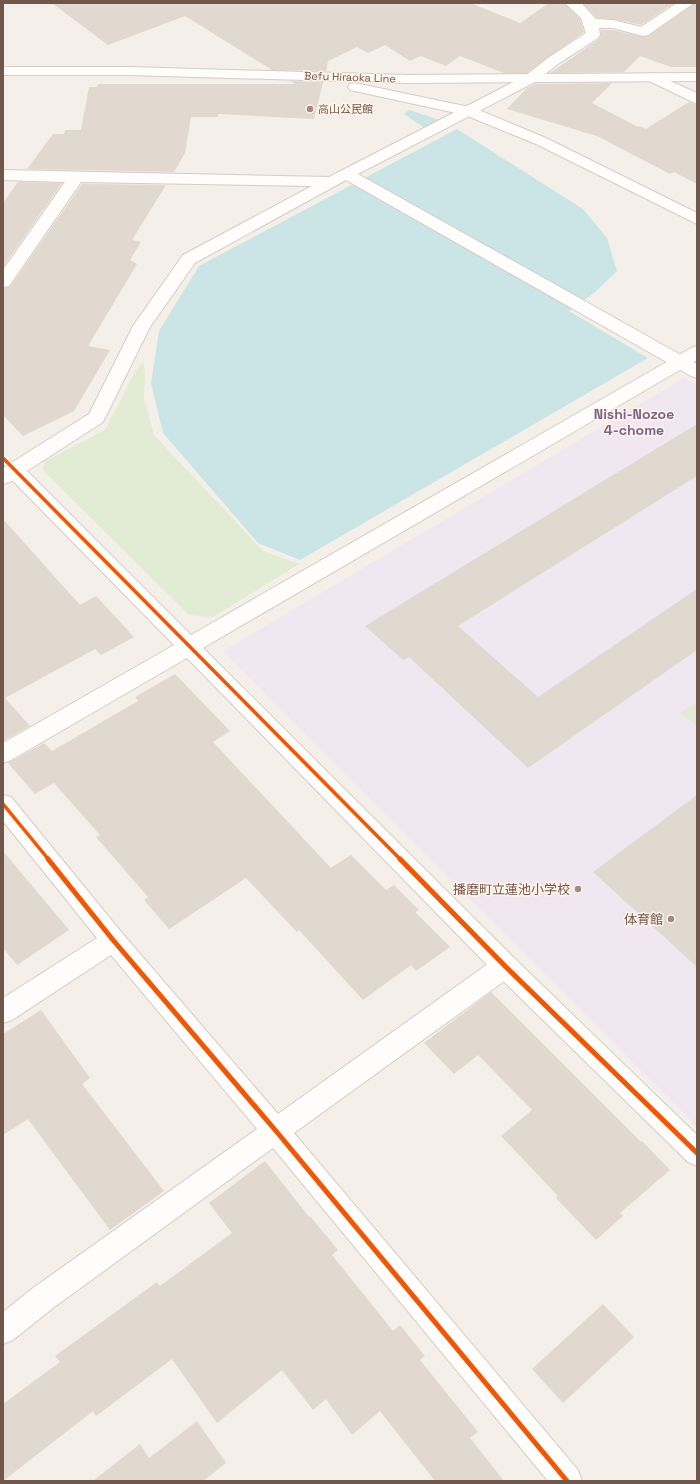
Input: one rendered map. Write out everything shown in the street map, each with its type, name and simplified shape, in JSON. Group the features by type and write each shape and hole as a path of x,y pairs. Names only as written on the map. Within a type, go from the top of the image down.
{"street":[{"path":"572,3 587,13 592,23 593,35 553,60 530,79 339,178 189,259 142,326 96,418 7,469 190,647 505,966 697,1153"},
{"path":"592,23 613,24 643,32 687,3"},
{"path":"664,18 683,25"},
{"name":"Befu Hiraoka Line","path":"3,71 129,71 407,79 697,77"},
{"path":"301,76 468,111 541,141 697,219"},
{"path":"652,77 697,100"},
{"path":"3,175 75,179 339,178 586,310 697,372"},
{"path":"3,282 75,179"},
{"path":"3,754 697,352"},
{"path":"3,804 113,940 276,1131 566,1481"},
{"path":"3,1012 113,940"},
{"path":"3,1330 43,1298 505,966"}],"shaded area":[{"name":"播磨町立蓮池小学校","path":"684,378 697,385 697,1127 223,651"}],"green space":[{"path":"143,362 145,369 144,399 154,435 263,551 299,564 213,617 189,615 43,470 45,461 105,430 136,370"},
{"path":"697,702 697,726 680,713"}],"water":[{"path":"409,110 440,120 423,127 404,114"},
{"path":"457,129 583,209 607,238 617,271 594,293 569,311 648,358 300,560 258,543 163,433 151,383 159,331 199,266"}],"building":[{"path":"52,3 470,3 520,23 549,3 564,3 580,19 584,32 527,73 504,73 460,56 446,66 421,56 410,61 385,45 368,53 357,47 328,61 326,71 272,70 185,16 108,45"},
{"path":"583,3 674,3 641,25 613,19 597,18"},
{"path":"697,3 697,67 671,67 640,56 624,72 550,73 599,39 601,30 613,30 643,37 648,36"},
{"path":"291,81 323,82 314,119 218,114 218,117 191,117 185,153 174,172 27,169 53,134 64,134 65,130 81,130 89,87 97,87 98,84 295,84"},
{"path":"612,83 592,103 638,127 640,126 646,129 689,102 697,105 697,184 674,172 670,174 597,136 507,109 526,89 535,84"},
{"path":"18,182 62,183 3,267 3,203"},
{"path":"82,184 166,185 132,240 141,242 130,260 137,264 88,346 110,350 74,411 23,436 3,415 3,288 10,287"},
{"path":"697,424 697,476 458,626 538,697 697,589 697,650 528,768 409,657 403,660 365,626"},
{"path":"3,519 80,605 96,596 134,637 101,655 95,649 5,698 30,726 3,741"},
{"path":"175,674 230,731 213,742 331,868 351,855 386,890 394,885 419,910 415,912 450,947 416,971 411,965 363,1000 299,930 297,932 246,878 169,929 144,900 148,897 96,837 100,835 54,783 35,794 8,763 44,743 52,751 138,701 135,697"},
{"name":"体育館","path":"697,795 697,967 593,872"},
{"path":"3,851 69,930 17,965 3,948"},
{"path":"491,992 670,1170 620,1213 623,1216 596,1240 556,1198 558,1196 501,1136 532,1110 478,1055 454,1074 424,1043"},
{"path":"41,1010 90,1078 82,1084 164,1191 110,1230 28,1119 3,1135 3,1034"},
{"path":"265,1161 309,1217 310,1216 338,1250 332,1255 393,1331 400,1325 425,1356 420,1360 478,1432 470,1438 504,1481 435,1481 380,1411 352,1435 326,1399 313,1410 282,1370 217,1423 172,1359 96,1416 93,1411 3,1481 3,1404 60,1362 55,1356 157,1282 160,1286 232,1233 209,1203"},
{"path":"603,1304 634,1337 563,1403 532,1369"},
{"path":"197,1421 226,1463 203,1481 93,1481 140,1444 149,1458"}],"cycle path":[{"path":"3,458 505,966 697,1153"},
{"path":"3,804 113,940 276,1131 567,1481"}],"place":[{"name":"高山公民館","path":"310,109"},
{"name":"播磨町立蓮池小学校","path":"578,889"},
{"name":"体育館","path":"671,919"}],"district":[{"name":"Nishi-Nozoe 4-chome","path":"634,422"}]}
